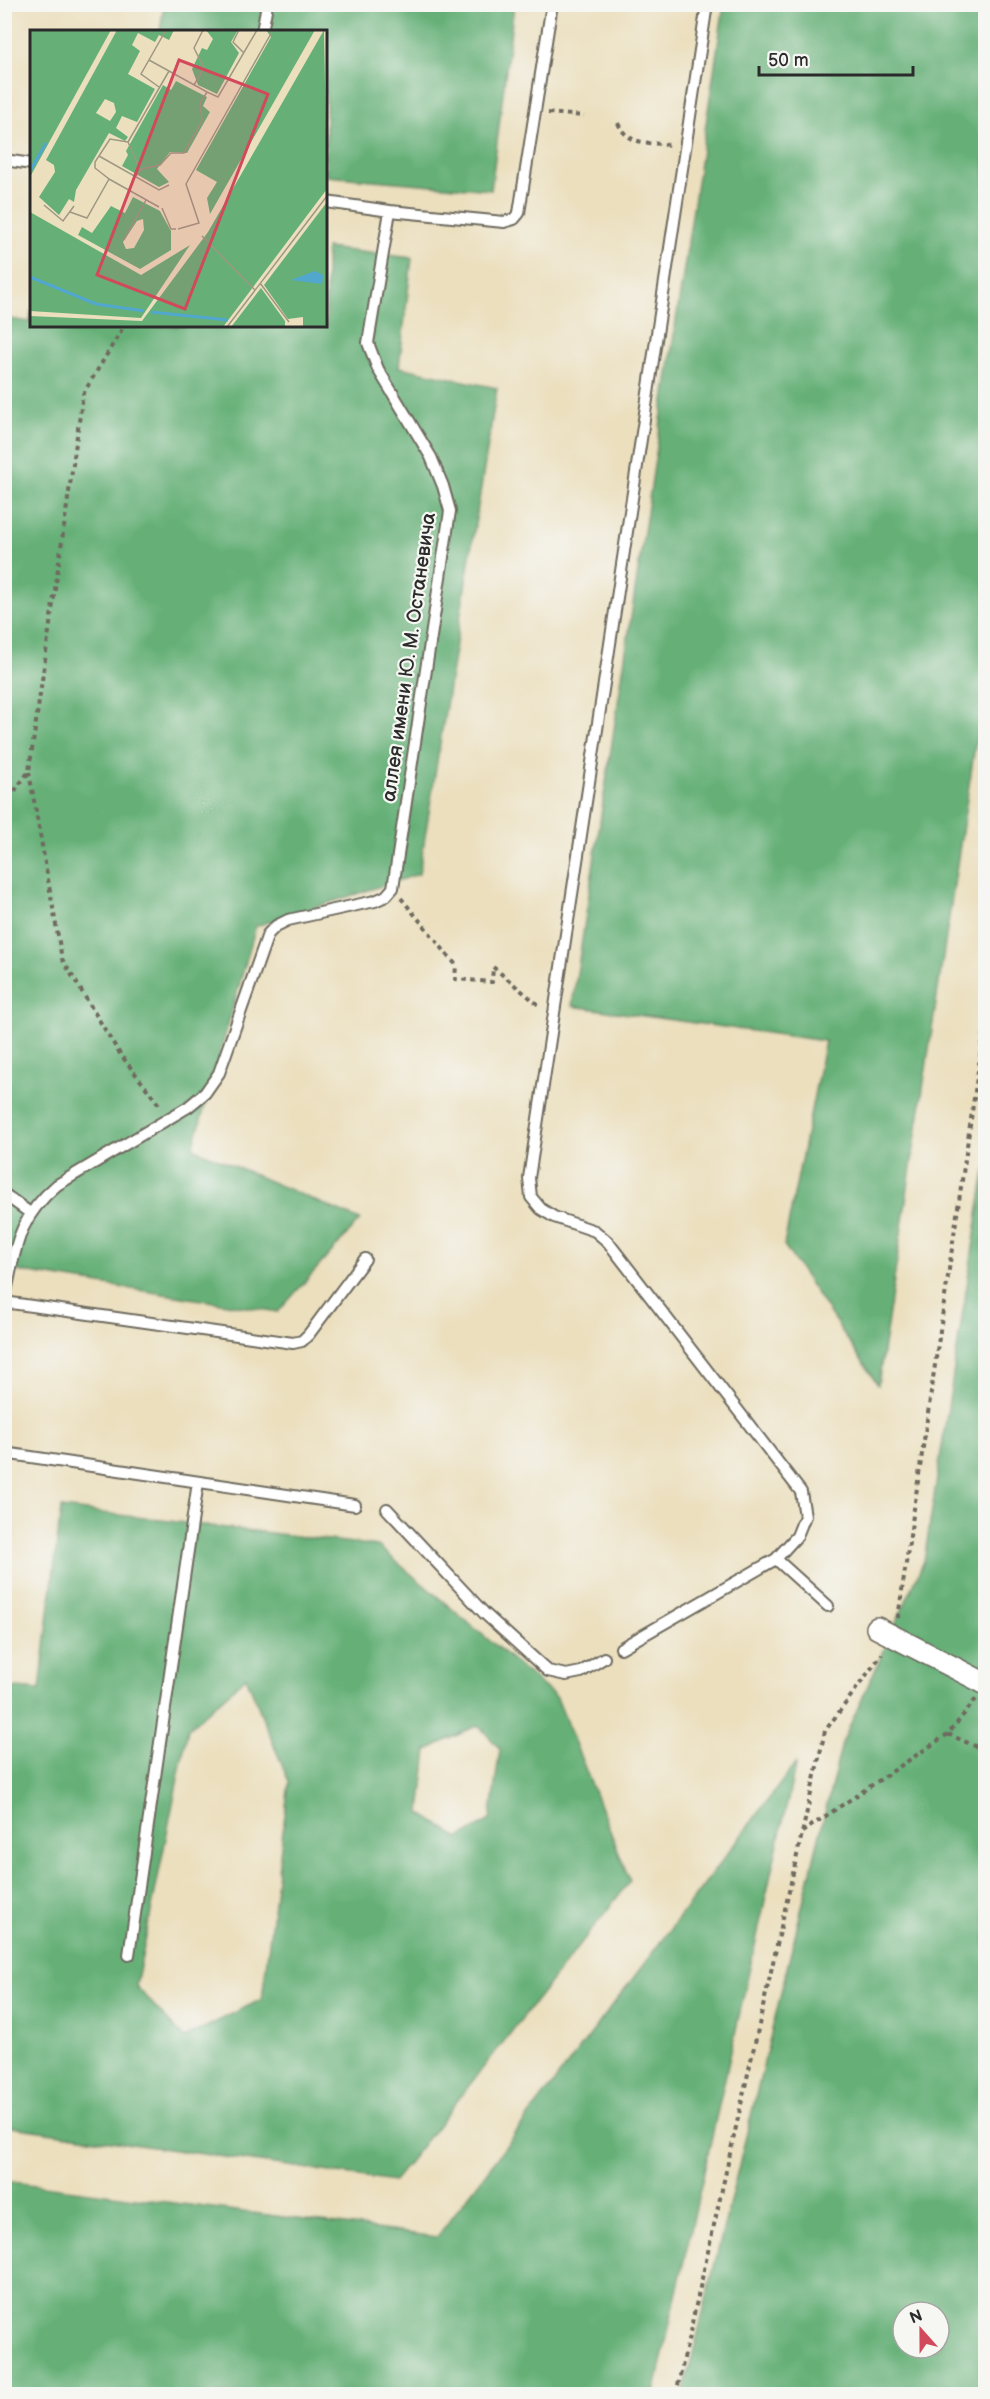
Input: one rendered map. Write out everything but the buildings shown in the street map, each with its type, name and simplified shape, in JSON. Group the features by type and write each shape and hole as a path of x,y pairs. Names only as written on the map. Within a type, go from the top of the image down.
{"street":[{"path":"886,1632 982,1689"}],"lane":[{"path":"262,30 267,4"},
{"path":"327,202 504,222 514,219 519,213 522,201 552,4"},
{"path":"621,1648 776,1558 797,1536 805,1516 801,1492 608,1242 595,1231 541,1209 531,1197 529,1178 707,4"},
{"path":"4,160 30,164"},
{"name":"аллея имени Ю. М. Останевича","path":"390,211 368,343 378,369 431,457 450,511 393,888"},
{"path":"365,1260 309,1334 302,1341 293,1343 4,1301 19,1236 30,1213 57,1185 170,1119 205,1093 219,1073 268,934 276,926 288,920 375,901 386,896 393,888"},
{"path":"4,1194 30,1213"},
{"path":"4,1453 355,1504"},
{"path":"129,1955 198,1482"},
{"path":"387,1509 484,1613 548,1671 566,1675 581,1672 604,1658"},
{"path":"776,1558 828,1606"}],"path":[{"path":"536,112 584,116"},
{"path":"618,123 623,134 635,141 687,147"},
{"path":"123,327 83,394 29,771 62,959 117,1051 170,1119"},
{"path":"4,806 29,771"},
{"path":"393,888 456,965 455,980 492,982 493,967 555,1018"},
{"path":"676,2394 825,1731 886,1632 986,1016"},
{"path":"801,1832 948,1734 982,1689"},
{"path":"948,1734 986,1751"}],"green space":[{"path":"164,5 514,5 491,190 327,176 327,30 160,30"},
{"path":"724,5 985,5 985,680 878,1385 784,1245 825,1041 572,1006"},
{"path":"327,248 412,258 399,367 497,388 419,874 256,926 193,1148 360,1220 278,1312 5,1269 4,318 30,322 30,327 327,327"},
{"path":"985,1170 985,2394 683,2394 842,1743 924,1561"},
{"path":"61,1508 378,1546 557,1698 630,1881 394,2181 5,2126 5,1687 40,1690","holes":["246,1677 289,1782 262,1999 184,2038 136,1986 188,1729","478,1725 500,1749 490,1820 459,1838 420,1813 427,1750"]},
{"path":"796,1763 654,2394 5,2394 5,2181 437,2237"}]}
